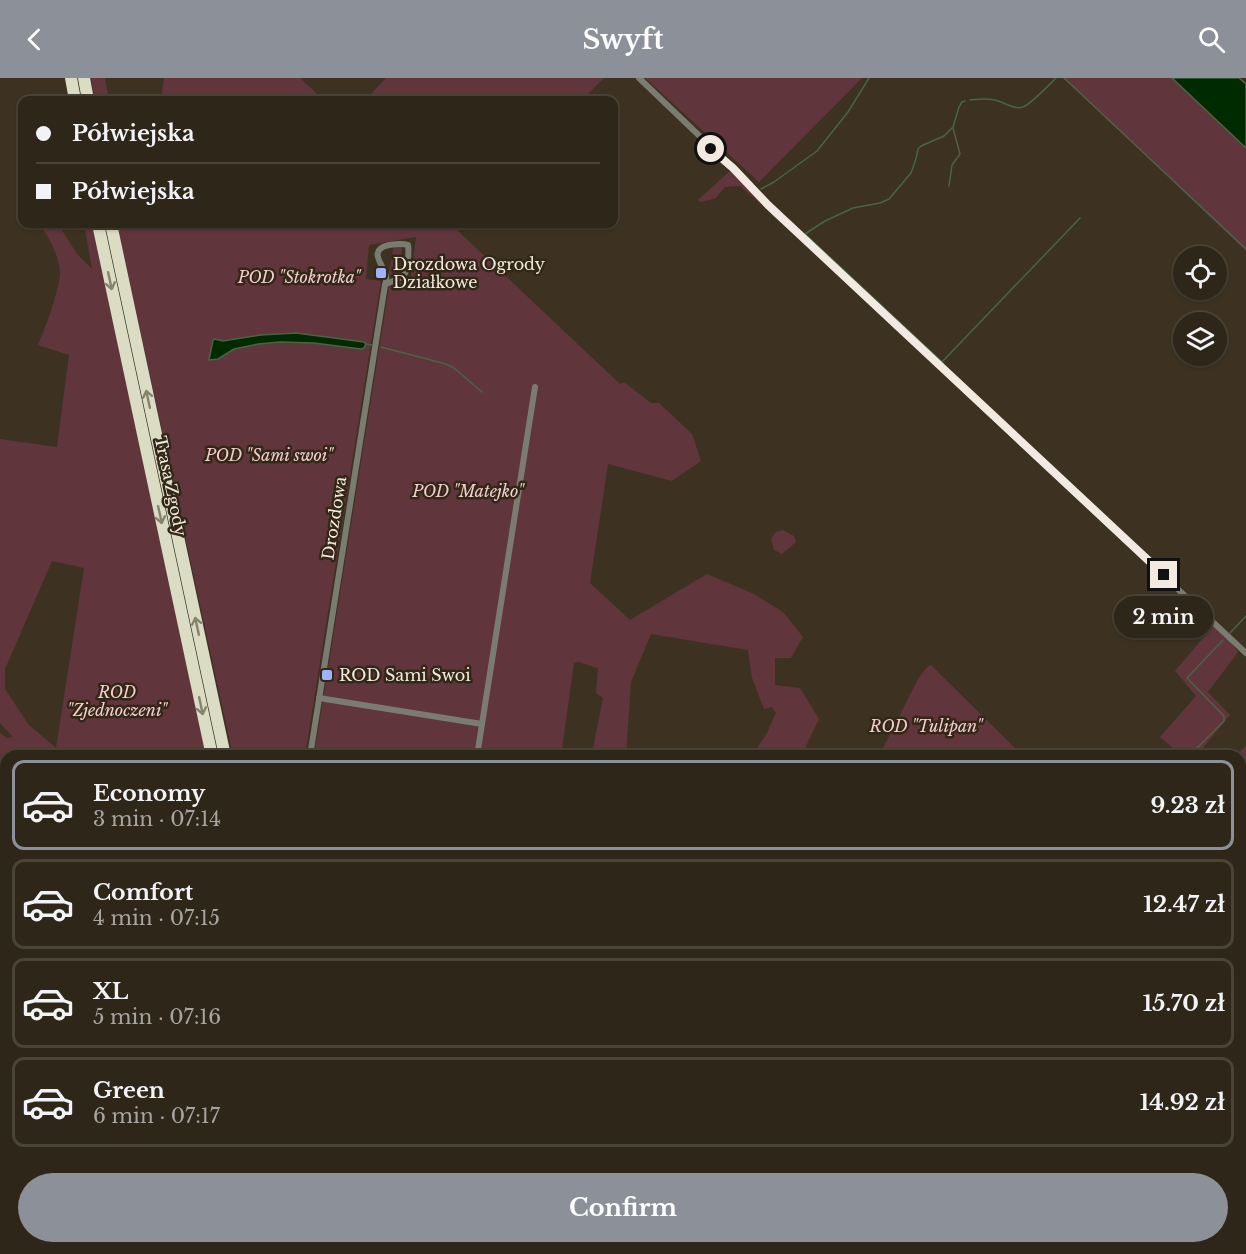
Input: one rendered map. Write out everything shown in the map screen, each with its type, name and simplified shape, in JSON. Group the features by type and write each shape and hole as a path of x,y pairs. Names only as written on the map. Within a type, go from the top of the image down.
{"highway":[{"path":"71,78 74,96"},
{"path":"84,78 87,96"},
{"name":"Trasa Zgody","path":"99,228 211,750"},
{"name":"Trasa Zgody","path":"112,228 224,750"}],"street":[{"path":"639,78 733,168 768,205 1246,653"},
{"path":"400,243 408,245 406,272 386,285 386,275 378,259 379,250 400,243"},
{"name":"Drozdowa","path":"311,750 386,285"},
{"path":"478,750 535,387"},
{"path":"319,698 482,724"}],"green space":[{"path":"91,78 105,78 108,96 94,96"},
{"path":"164,78 300,78 320,96 162,96"},
{"path":"386,78 604,78 586,96 369,96"},
{"path":"645,78 862,78 759,182"},
{"path":"1064,78 1172,78 1246,147 1246,251"},
{"path":"733,168 767,207 740,186 725,187 716,198 701,202 698,200"},
{"name":"ROD \"Zjednoczeni\"","path":"42,228 61,228 77,254 92,269 85,228 94,228 205,750 0,750 0,733 7,738 13,737 0,723 0,439 57,447 69,355 38,345 55,298 60,272 56,253","holes":["52,561 84,568 56,748 29,725 5,689 5,669"]},
{"path":"118,228 461,228 458,231 620,384 624,382 651,403 659,403 692,434 701,461 672,481 608,464 590,583 630,620 707,574 754,594 783,612 803,637 791,658 775,658 775,685 800,688 819,719 806,750 758,750 776,713 772,707 764,709 752,678 748,650 651,634 631,682 626,750 593,750 603,698 596,693 598,668 578,662 574,663 562,750 315,750 389,287 400,282 410,283 416,237 369,245 366,279 381,281 306,750 232,750"},
{"path":"394,247 402,248 399,270 403,271 396,277 389,274"},
{"path":"783,530 794,536 796,542 782,554 774,550 771,539 776,532"},
{"path":"1216,623 1238,652 1208,692 1230,715 1201,750 1175,750 1160,737 1196,696 1175,671"},
{"name":"ROD \"Tulipan\"","path":"931,665 1017,750 882,750 918,679"}],"shaded area":[{"path":"1172,78 1239,78 1246,84 1246,148"},
{"path":"296,333 366,344 361,349 314,343 258,344 234,349 218,359 209,360 215,339 223,341 261,335"}],"waterway":[{"path":"761,189 817,151 848,112 869,78"},
{"path":"970,100 992,99 1020,108 1035,98 1056,78"},
{"path":"1064,78 1246,249"},
{"path":"965,101 959,107 953,127 944,136 918,149 911,173 889,199 853,208 825,221 805,234 942,362 1080,218"},
{"path":"949,186 952,165 960,154 953,128"},
{"path":"365,344 372,345"},
{"path":"381,347 446,364 482,392"},
{"path":"1230,633 1246,616"},
{"path":"1195,750 1224,721 1224,716 1187,678 1223,640"}],"place":[{"name":"Drozdowa Ogrody Działkowe","path":"381,273"},
{"name":"ROD Sami Swoi","path":"327,675"}],"route":[{"path":"711,149 1164,575"}],"park label":[{"name":"POD \"Stokrotka\"","path":"299,277"},
{"name":"POD \"Sami swoi\"","path":"269,455"},
{"name":"POD \"Matejko\"","path":"468,491"}]}
